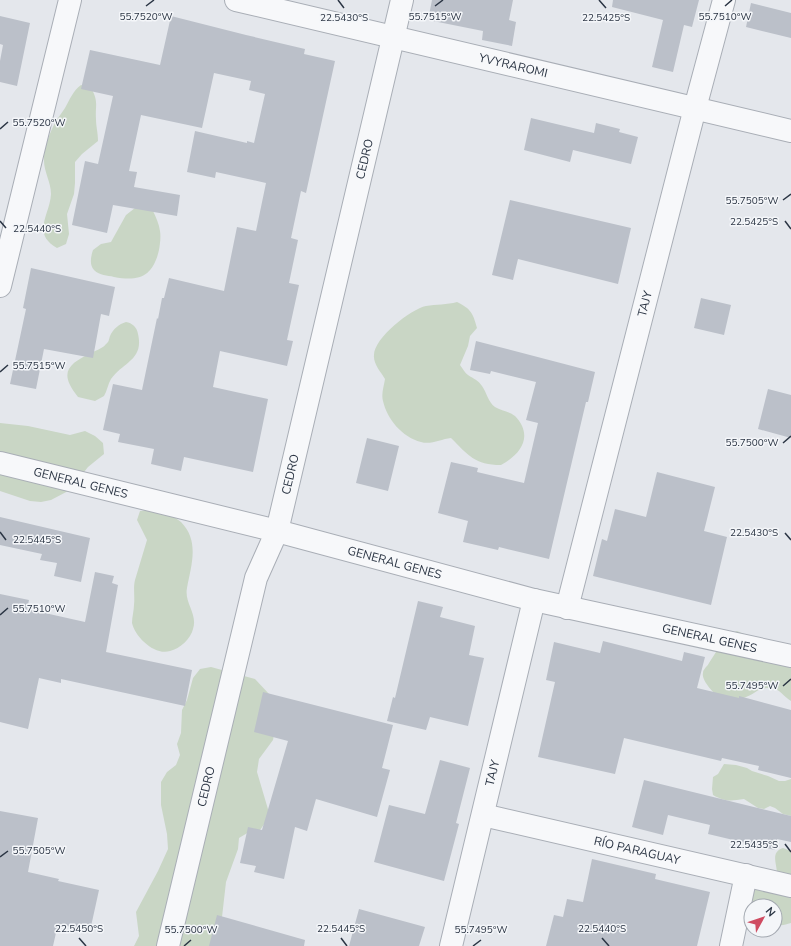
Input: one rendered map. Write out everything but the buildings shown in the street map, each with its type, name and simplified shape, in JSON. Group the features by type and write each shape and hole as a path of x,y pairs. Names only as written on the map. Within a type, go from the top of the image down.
{"street":[{"path":"0,286 70,0"},
{"name":"YVYRAROMI","path":"236,0 791,131"},
{"name":"CEDRO","path":"168,946 256,578 277,531 392,37 402,0"},
{"name":"TAJY","path":"567,608 694,108 724,0"},
{"name":"GENERAL GENES","path":"0,463 277,531 534,600 791,656"},
{"name":"TAJY","path":"452,946 534,600"},
{"name":"RÍO PARAGUAY","path":"483,815 791,886"},
{"path":"731,946 746,875"}],"green space":[{"path":"81,85 91,88 95,97 98,141 75,162 74,194 67,214 69,234 66,244 57,248 49,242 43,230 51,194 44,165 44,157 49,136 56,121 78,87"},
{"path":"135,208 153,211 158,223 160,243 153,266 144,275 131,279 104,275 94,270 91,266 93,250 101,244 111,242 126,215"},
{"path":"457,302 471,312 477,328 470,336 468,346 460,365 467,374 480,384 493,405 515,416 521,423 524,431 523,444 519,450 508,461 501,465 492,465 478,461 467,454 451,438 428,443 414,440 402,432 392,421 385,408 382,398 385,379 376,365 374,355 376,348 386,333 403,318 419,308"},
{"path":"126,322 130,323 137,329 139,343 138,350 135,355 111,379 104,396 95,401 78,397 68,381 67,375 72,365 84,356 103,347 108,342 111,333 119,325"},
{"path":"0,423 28,426 70,435 85,431 95,436 103,443 104,454 88,467 70,490 51,500 41,502 30,501 0,491"},
{"path":"161,509 181,522 187,529 191,537 193,554 187,588 187,599 194,618 193,629 190,636 181,646 174,650 164,652 158,651 146,644 137,634 132,623 134,583 147,540 137,520 140,511"},
{"path":"737,631 791,654 791,701 774,688 760,689 740,699 725,700 717,695 708,686 703,676 704,670 726,635"},
{"path":"211,667 255,679 270,695 275,729 273,740 259,759 257,772 270,816 260,830 249,832 239,838 238,849 226,882 222,917 212,946 134,946 139,936 136,912 168,849 167,834 161,805 161,782 167,772 176,765 180,755 177,744 181,733 182,710 187,700 193,678 200,669"},
{"path":"724,764 747,768 779,781 791,779 791,816 783,814 770,806 764,809 758,808 744,799 728,800 721,799 713,795 713,777 718,774"},
{"path":"783,848 791,851 791,923 783,925 783,898 751,898 752,890 777,872 775,858 779,850"}]}
